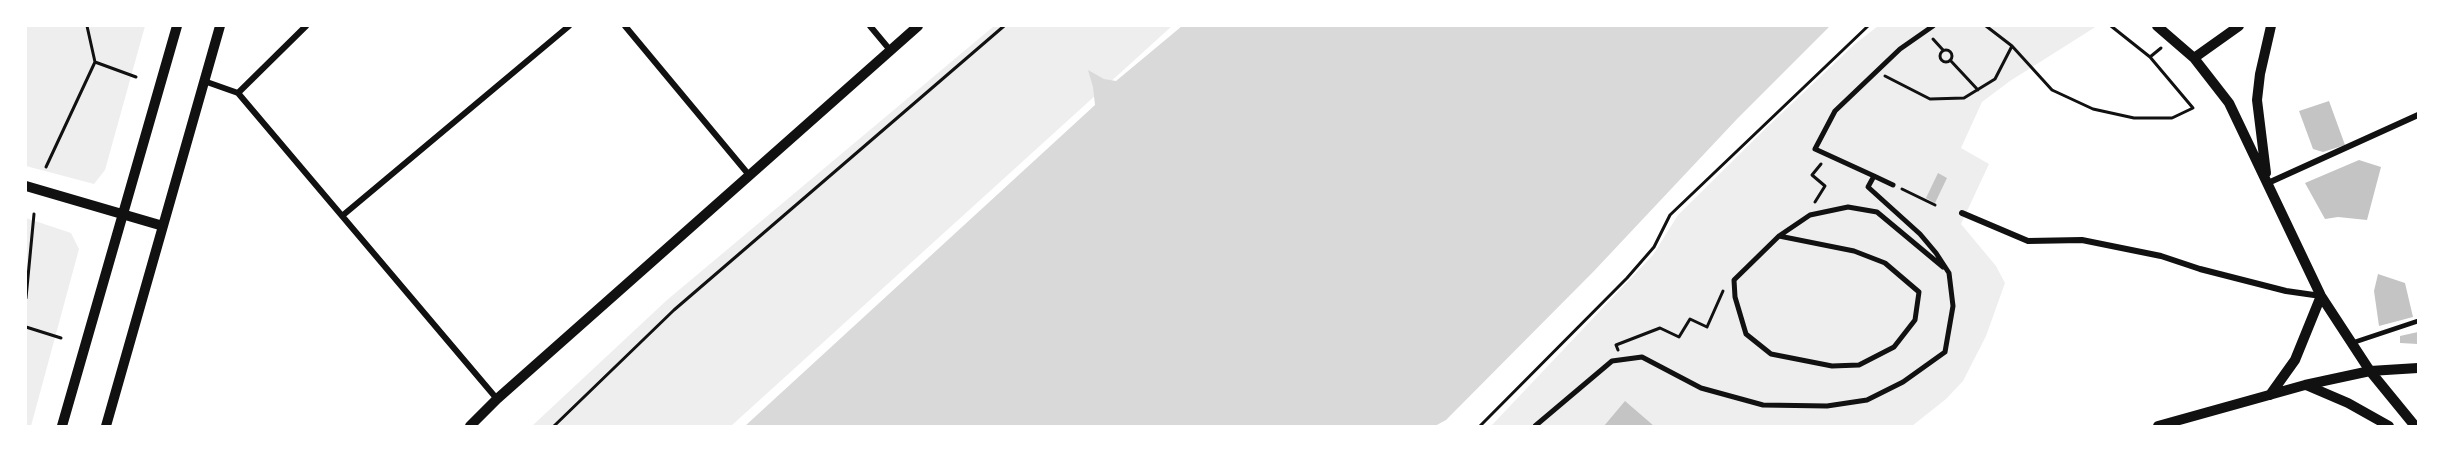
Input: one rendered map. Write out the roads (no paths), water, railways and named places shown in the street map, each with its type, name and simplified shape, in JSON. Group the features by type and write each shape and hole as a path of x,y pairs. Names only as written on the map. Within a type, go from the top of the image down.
{"street":[{"path":"62,426 177,26"},
{"path":"106,426 220,26"},
{"path":"238,93 306,26"},
{"path":"342,216 569,26"},
{"path":"625,26 749,175"},
{"path":"870,26 890,50"},
{"path":"470,426 497,399 918,26"},
{"path":"1893,185 1815,149 1835,111 1900,49 1933,26"},
{"path":"2157,26 2194,58 2229,103 2321,296 2370,371 2415,426"},
{"path":"2194,58 2239,26"},
{"path":"2268,183 2257,100 2260,74 2271,26"},
{"path":"204,81 238,93 497,399"},
{"path":"2268,183 2418,115"},
{"path":"1535,426 1612,361 1623,359 1642,357 1701,388 1763,405 1827,406 1867,400 1903,382 1945,352 1953,306 1949,273 1920,234 1868,187 1874,176"},
{"path":"26,186 163,226"},
{"path":"1779,236 1854,251 1885,263 1919,292 1915,320 1894,347 1859,365 1832,366 1771,354 1746,334 1735,297 1734,280 1779,236 1810,214 1848,207 1877,212 1949,273"},
{"path":"1962,213 2028,241 2082,240 2161,256 2243,280 2321,296"},
{"path":"2270,395 2295,360 2321,296"},
{"path":"2158,426 2306,385 2370,371 2418,368"},
{"path":"2306,385 2348,403 2389,426"}],"lane":[{"path":"2352,343 2418,321"}]}
